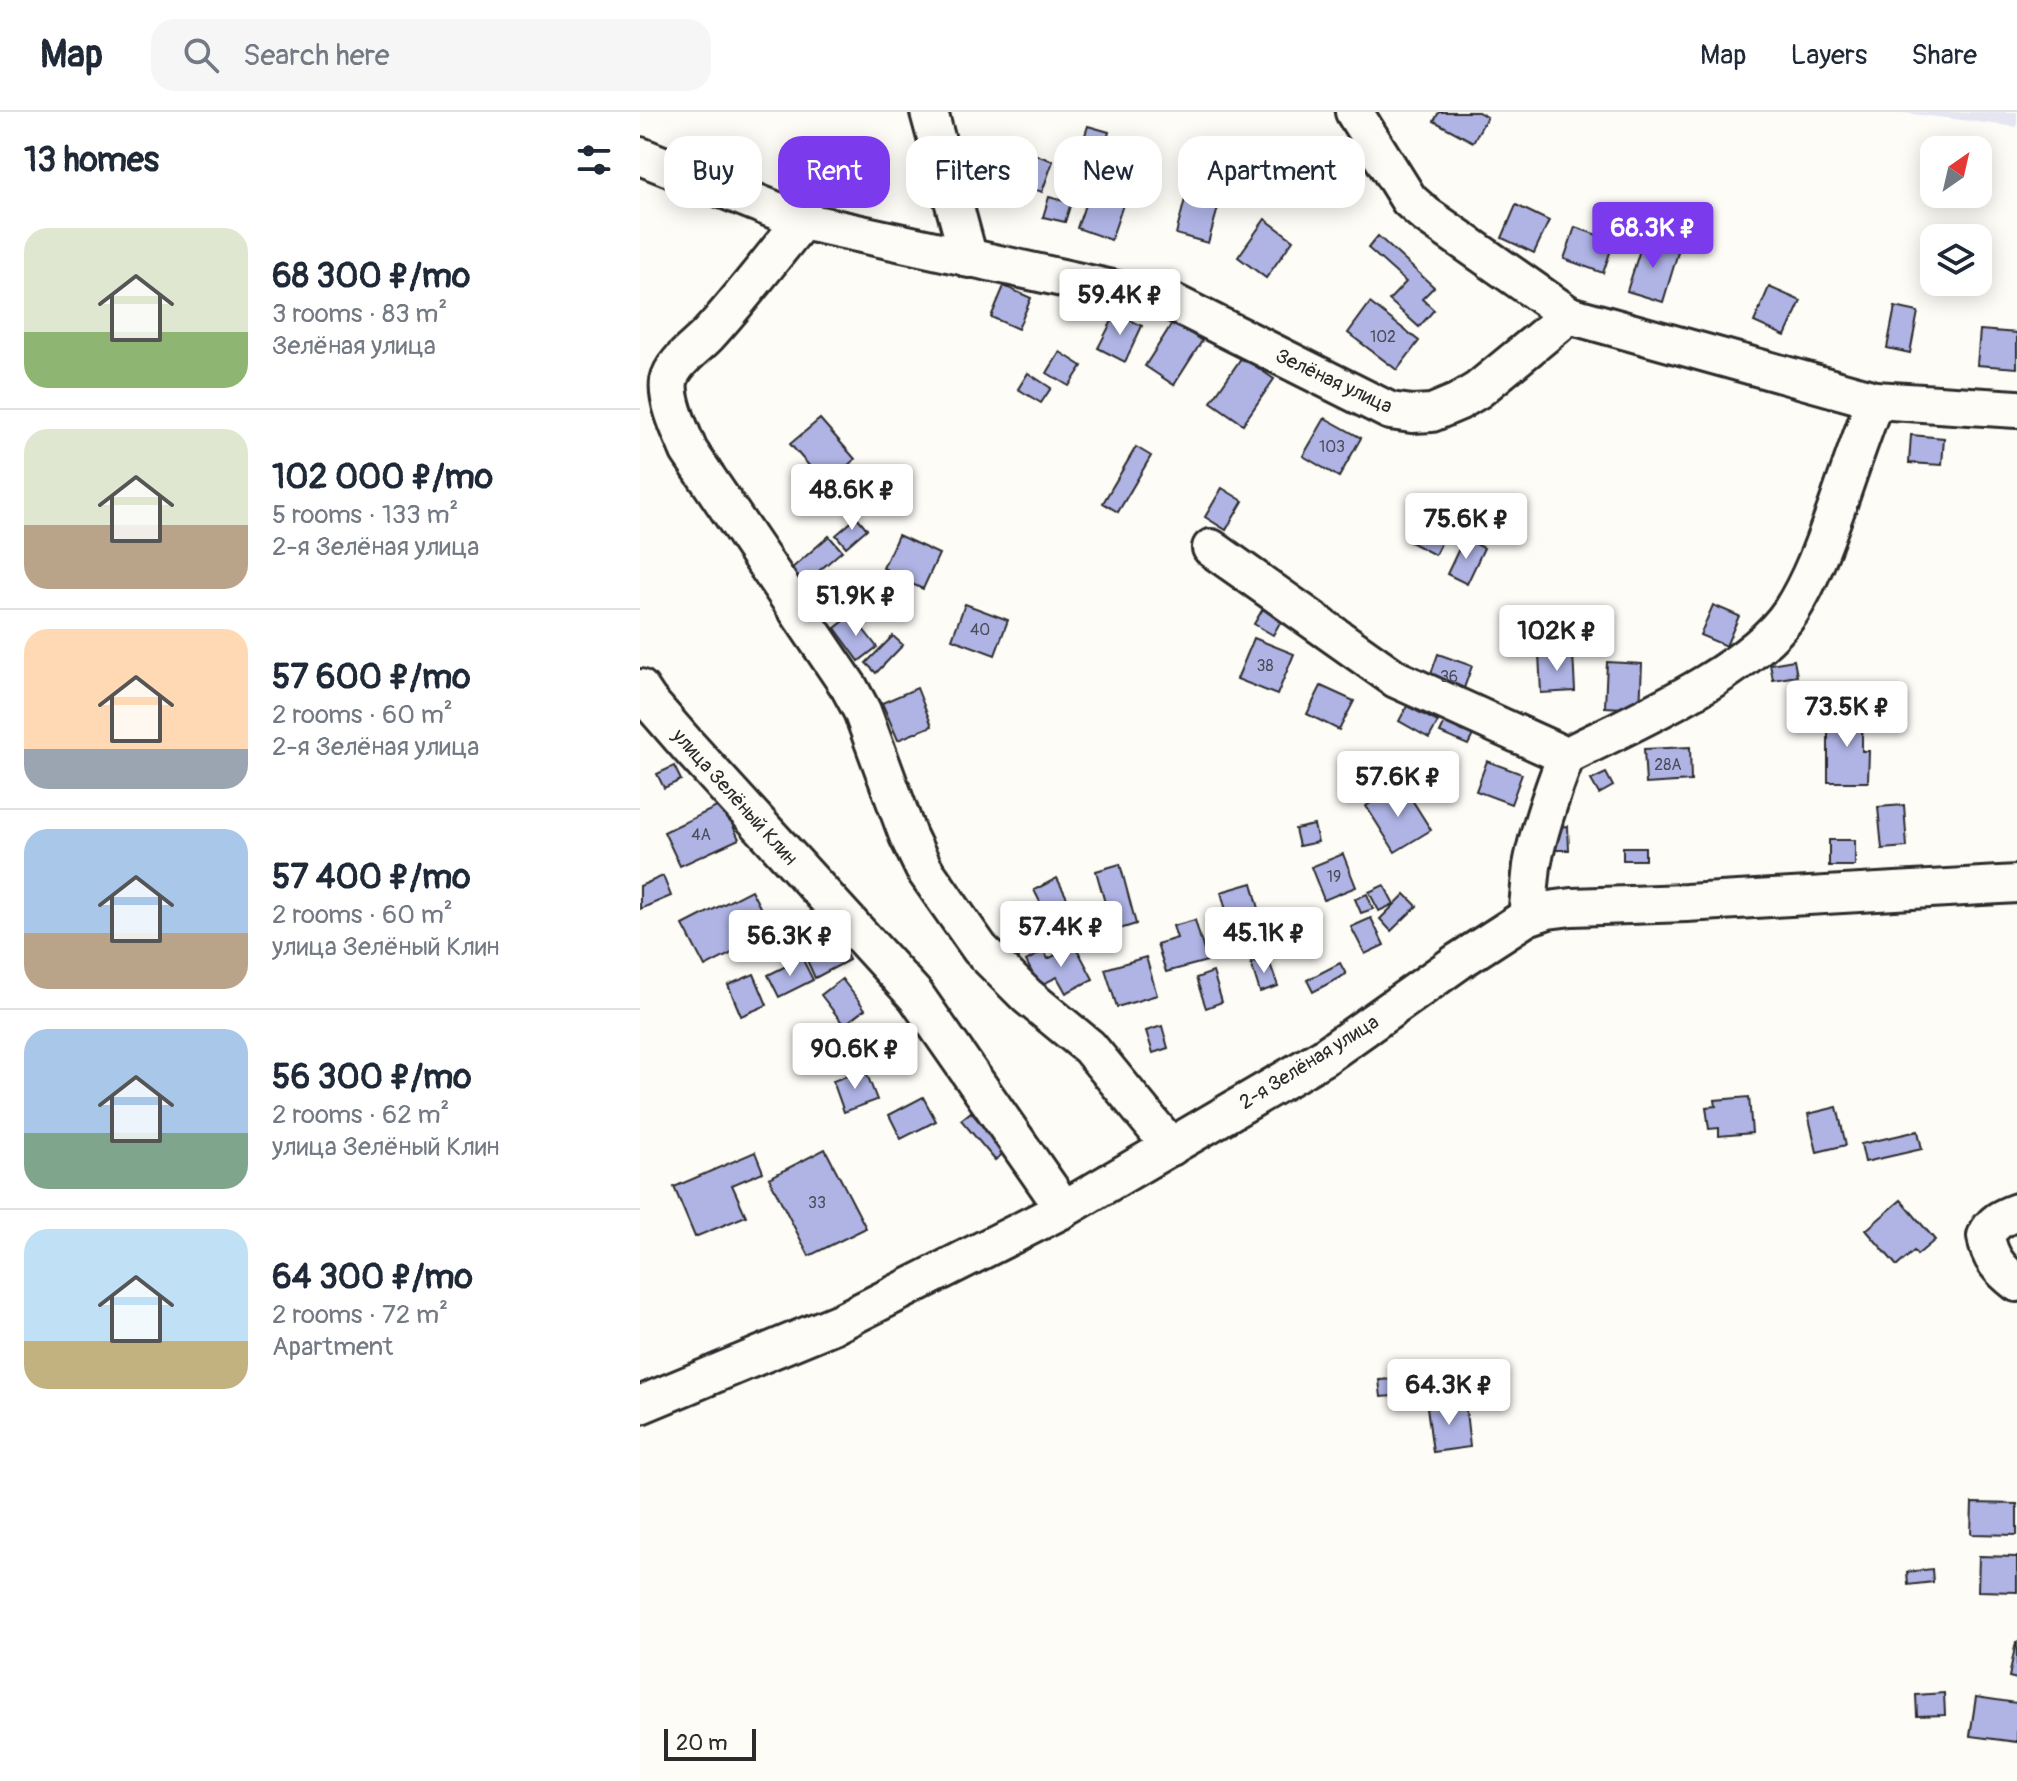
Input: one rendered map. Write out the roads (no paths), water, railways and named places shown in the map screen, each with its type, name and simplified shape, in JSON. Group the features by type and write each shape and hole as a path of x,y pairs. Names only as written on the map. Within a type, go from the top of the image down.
{"street":[{"path":"929,112 969,259"},
{"path":"1354,112 1409,200 1569,315 1875,400 2017,409"},
{"name":"Зелёная улица","path":"640,156 802,221 1172,302 1390,411 1432,413 1446,408 1478,390 1569,315"},
{"path":"802,221 708,335 675,368 669,394 680,431 689,451 849,687 862,711 908,836 932,880 980,949 1027,996 1089,1047 1171,1147"},
{"path":"1527,917 1532,867 1547,804 1566,756 1714,678 1773,633 1790,613 1805,587 1825,541 1875,400"},
{"path":"1211,548 1396,679 1566,756"},
{"name":"улица Зелёный Клин","path":"640,688 679,736 916,996 1064,1209"},
{"name":"2-я Зелёная улица","path":"640,1405 840,1322 1064,1209 1325,1056 1527,917 1572,907 2017,884"},
{"path":"2017,1212 1996,1222 1986,1236 1993,1260 2017,1283"}]}
